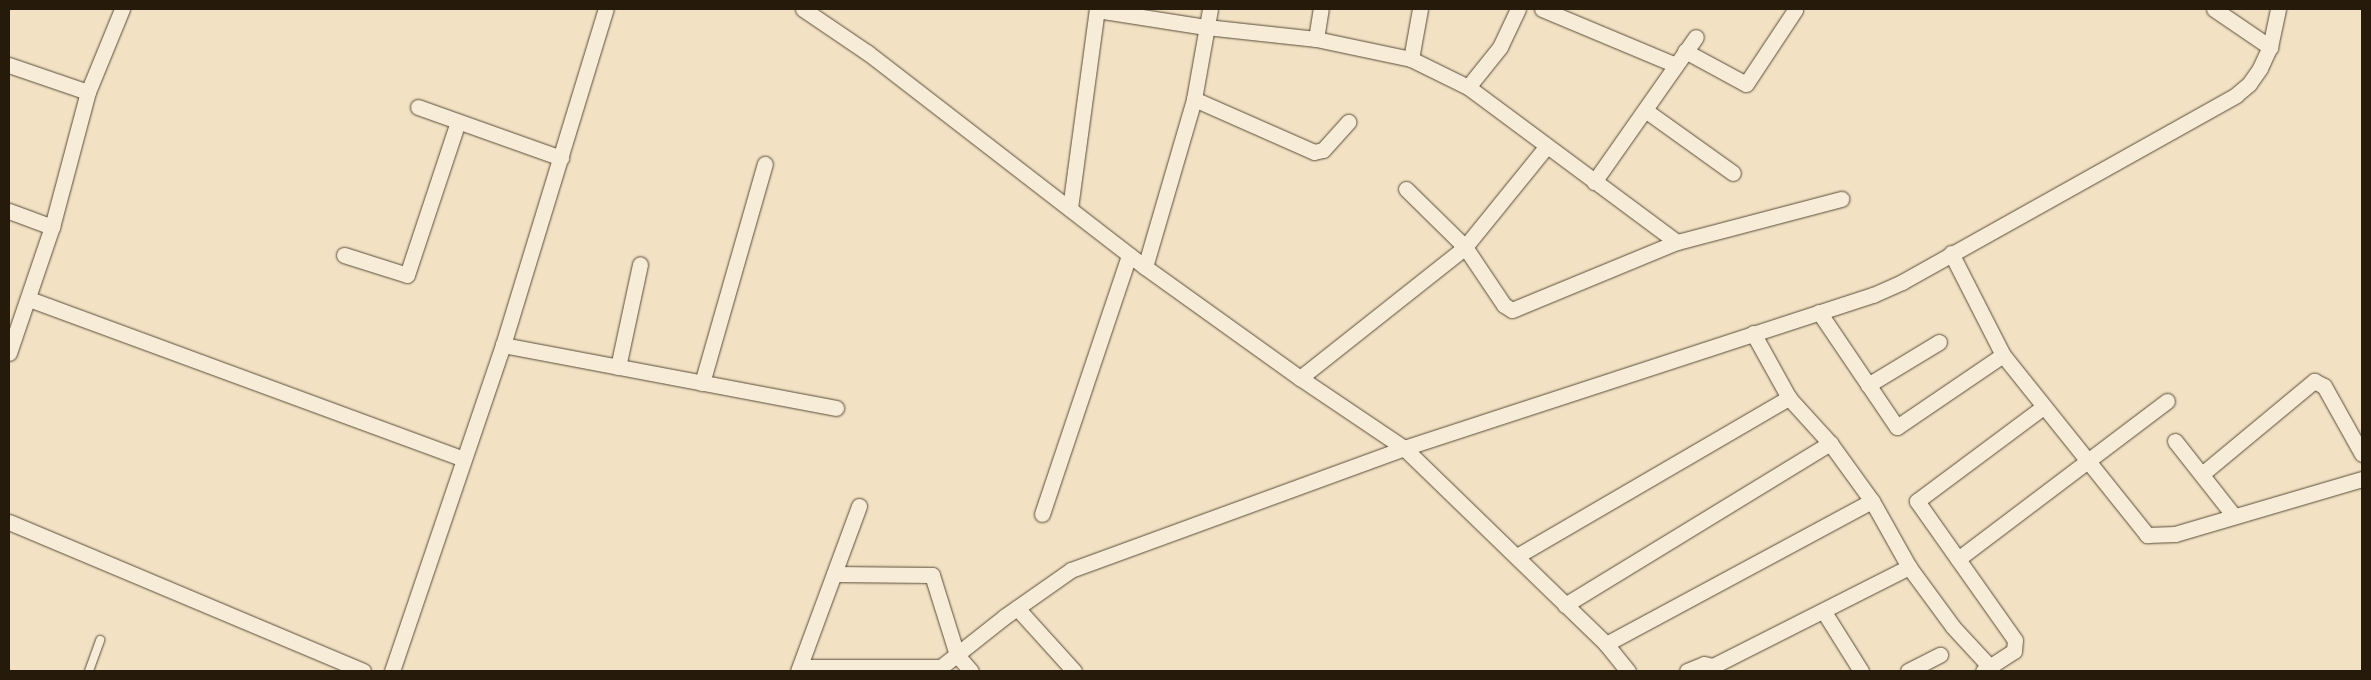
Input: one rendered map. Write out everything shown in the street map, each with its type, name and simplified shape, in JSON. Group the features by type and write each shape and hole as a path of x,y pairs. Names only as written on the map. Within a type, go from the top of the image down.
{"street":[{"path":"9,353 52,227 88,92 122,9"},
{"path":"392,671 503,345 606,9"},
{"path":"803,9 868,53 1145,267 1300,378 1404,448 1606,644 1628,671"},
{"path":"1070,208 1097,9 1206,27 1316,38 1411,59 1468,87 1546,148 1677,242"},
{"path":"1145,267 1194,99 1210,9"},
{"path":"1316,38 1321,9"},
{"path":"1411,59 1420,9"},
{"path":"1468,87 1500,47 1518,9"},
{"path":"1542,9 1676,65"},
{"path":"2214,9 2270,47"},
{"path":"859,506 799,669 941,667 1016,608 1071,570 1404,448 1819,312 1902,282 1950,253 2211,111 2249,84 2270,47 2278,9"},
{"path":"1685,51 1746,84 1795,10"},
{"path":"1594,182 1696,37"},
{"path":"9,65 88,92"},
{"path":"1194,99 1314,152 1323,150 1348,122"},
{"path":"418,107 560,158"},
{"path":"1644,110 1733,173"},
{"path":"344,255 407,275 458,122"},
{"path":"1300,378 1465,247 1546,148"},
{"path":"702,383 765,164"},
{"path":"1406,189 1465,247 1504,305 1512,310 1677,242 1841,199"},
{"path":"9,211 52,227"},
{"path":"1950,253 2003,355 2088,464 2147,535 2175,534 2362,479"},
{"path":"1042,514 1129,255"},
{"path":"618,367 640,264"},
{"path":"29,299 464,459"},
{"path":"1819,312 1893,424 1901,426 2003,355"},
{"path":"1753,333 1789,398 1830,443 1872,501 1909,567 1985,669 2014,651 2016,643 1917,501 2043,407"},
{"path":"1868,386 1939,342"},
{"path":"503,345 836,408"},
{"path":"2202,474 2314,381 2324,386 2362,454"},
{"path":"1517,556 1789,398"},
{"path":"1958,559 2088,464 2167,402"},
{"path":"2175,441 2234,516"},
{"path":"1564,605 1830,443"},
{"path":"1606,644 1872,501"},
{"path":"9,522 363,671"},
{"path":"1687,671 1704,664 1713,666 1824,612 1909,567"},
{"path":"834,574 932,575 957,656 971,671"},
{"path":"1016,608 1074,671"},
{"path":"1824,612 1862,671"},
{"path":"1908,671 1940,655"}],"lane":[{"path":"88,671 100,640"}]}
